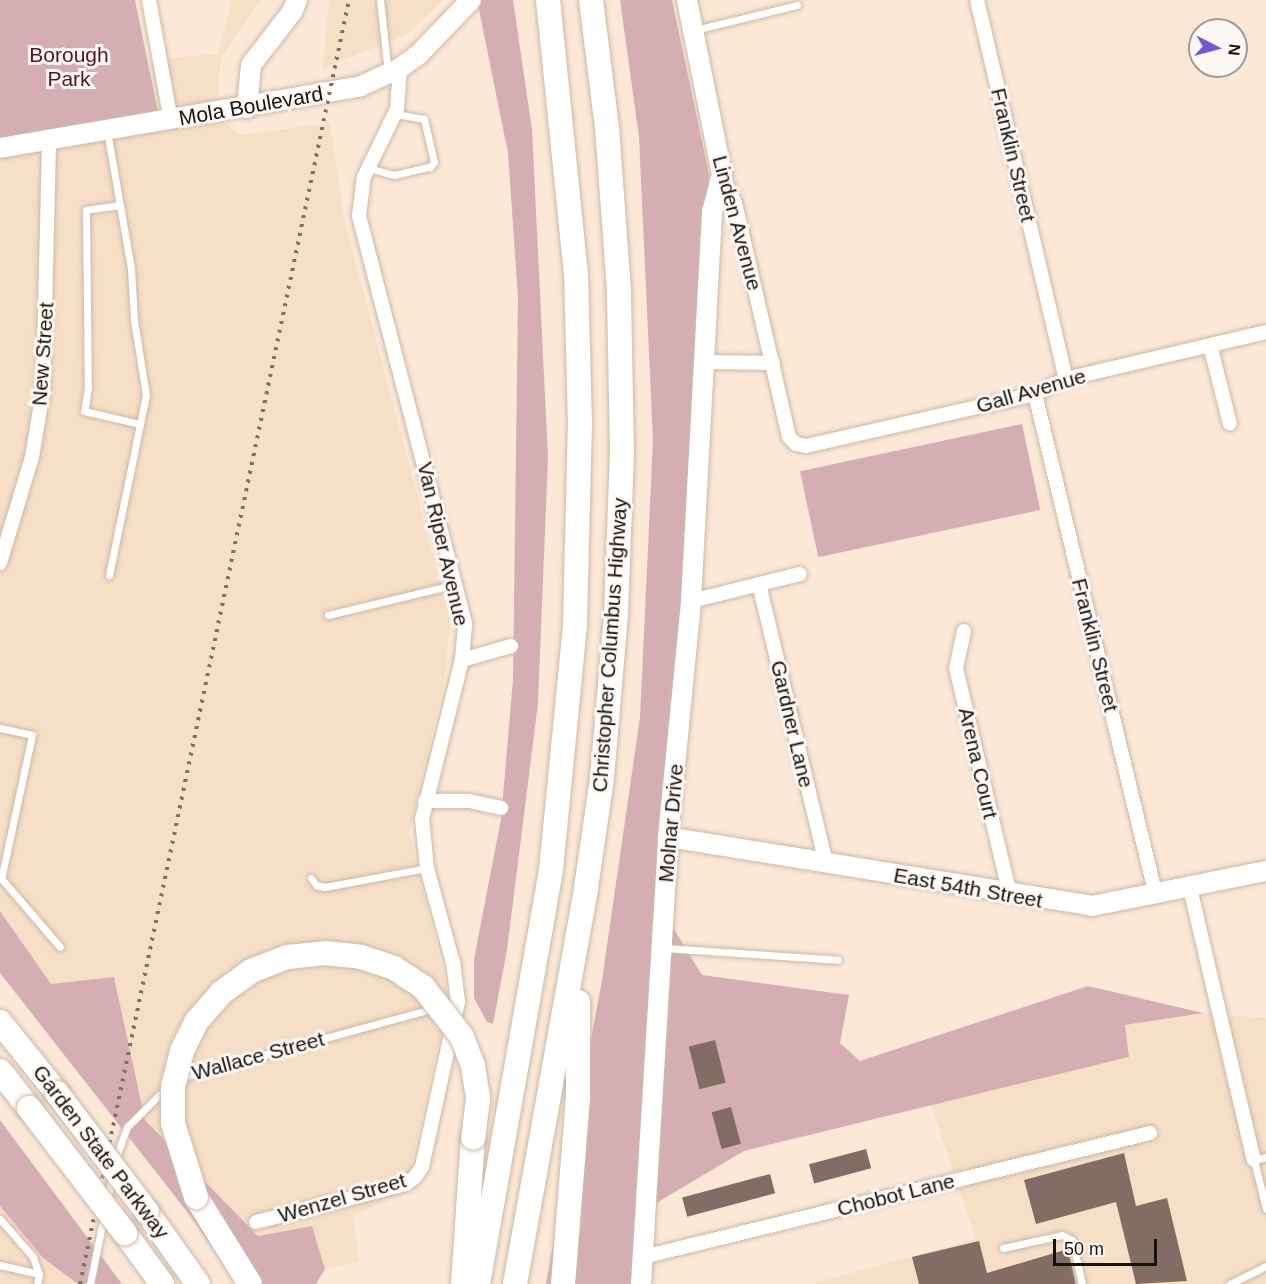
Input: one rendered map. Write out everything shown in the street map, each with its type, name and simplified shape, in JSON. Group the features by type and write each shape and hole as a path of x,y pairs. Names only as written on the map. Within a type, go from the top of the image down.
{"highway":[{"name":"Christopher Columbus Highway","path":"478,1284 548,890 576,624 580,464 578,325 565,136 548,0"},
{"name":"Christopher Columbus Highway","path":"515,1284 578,936 611,691 622,452 616,237 591,0"},
{"path":"563,1284 578,1096 578,936"},
{"path":"250,1284 196,1197 173,1123 173,1087 182,1051 196,1022 221,993 251,971 288,957 325,953 361,957 394,968 423,987 462,1037 473,1066 478,1099 463,1284"},
{"name":"Garden State Parkway","path":"0,1022 147,1212 198,1284"},
{"name":"Garden State Parkway","path":"0,1071 162,1284"}],"street":[{"path":"149,0 171,121"},
{"path":"247,108 251,65 292,12 297,0"},
{"name":"Linden Avenue","path":"687,0 695,30 722,174 735,203 789,437 796,444"},
{"name":"Franklin Street","path":"977,0 1066,379"},
{"name":"Mola Boulevard","path":"0,148 247,108 361,86 394,71 438,37 468,1"},
{"name":"Van Riper Avenue","path":"394,71 396,114 369,168 359,197 365,249 457,584 465,623 462,660 425,801 422,840 427,868 453,963 458,1002 422,1167"},
{"name":"New Street","path":"0,563 32,457 43,391 49,140"},
{"name":"Molnar Drive","path":"641,1284 669,837 691,601 712,212 722,174"},
{"name":"Gall Avenue","path":"796,444 806,446 1035,394 1066,379 1266,332"},
{"path":"1210,345 1230,424"},
{"path":"705,362 773,363"},
{"name":"Franklin Street","path":"1035,394 1156,896"},
{"path":"691,601 800,574"},
{"name":"Gardner Lane","path":"759,584 826,864"},
{"name":"Arena Court","path":"964,631 956,668 1010,895"},
{"path":"462,660 511,646"},
{"path":"425,801 469,801 501,807"},
{"name":"East 54th Street","path":"669,837 1010,895 1092,906 1156,896 1266,871"},
{"path":"1190,888 1260,1159"},
{"name":"Chobot Lane","path":"643,1257 1150,1133"},
{"name":"Wenzel Street","path":"256,1222 406,1184 422,1167"}],"lane":[{"path":"380,0 394,71"},
{"path":"695,30 797,5"},
{"path":"369,168 394,175 430,167 434,162 424,119 396,114"},
{"path":"107,131 120,205 146,395 109,575"},
{"path":"120,205 86,210 88,387 84,411 140,424"},
{"path":"328,615 457,584"},
{"path":"0,728 32,735 1,878 60,947"},
{"path":"311,878 316,885 325,886 427,868"},
{"path":"662,948 838,960"},
{"name":"Wallace Street","path":"90,1284 120,1138 166,1088 186,1075 458,1002"},
{"path":"1260,1159 1266,1209"},
{"path":"0,1219 33,1257 39,1274 37,1284"},
{"path":"1002,1248 1062,1235 1072,1240 1082,1284"},
{"path":"0,1266 39,1274"},
{"path":"1230,1284 1266,1266"}],"shaded area":[{"path":"232,0 261,0 221,57 216,116 241,135 330,123 345,223 450,620 445,677 409,834 449,996 405,1192 353,1216 359,1261 325,1269 312,1226 258,1236 145,1120 114,977 51,984 0,911 0,147 160,121 149,60 218,54"},
{"path":"329,0 444,0 406,35 323,68"},
{"path":"1203,1013 1266,1018 1266,1284 811,1284 976,1239 931,1104 1129,1057 1124,1025"},
{"path":"0,1206 43,1258 78,1284 0,1284"}],"green space":[{"name":"Borough Park","path":"0,0 135,0 160,121 0,147"},
{"path":"477,0 513,0 532,129 548,457 538,703 507,950 493,1024 487,1022 474,998 474,959 501,819 513,679 518,298 508,153"},
{"path":"620,0 672,0 709,174 664,913 702,975 849,995 840,1043 860,1061 1088,986 1203,1013 1125,1025 1129,1057 744,1151 646,1209 641,1284 546,1284 602,980 640,717 653,440 639,137"},
{"path":"1022,424 1040,510 818,557 800,471"},
{"path":"0,911 51,984 114,977 145,1120 258,1236 312,1226 325,1269 316,1284 237,1284 192,1218 0,973"},
{"path":"0,1120 122,1284 78,1284 43,1258 0,1206"}],"building":[{"path":"715,1040 726,1083 699,1089 689,1047"},
{"path":"731,1107 741,1144 722,1149 712,1112"},
{"path":"866,1149 871,1168 814,1184 809,1164"},
{"path":"1124,1153 1136,1206 1167,1198 1187,1281 1136,1284 1116,1202 1036,1224 1024,1180"},
{"path":"770,1174 775,1193 687,1217 682,1198"},
{"path":"979,1241 987,1273 1068,1249 1076,1284 919,1284 912,1257"}],"railway":[{"path":"80,1284 349,0"}]}
